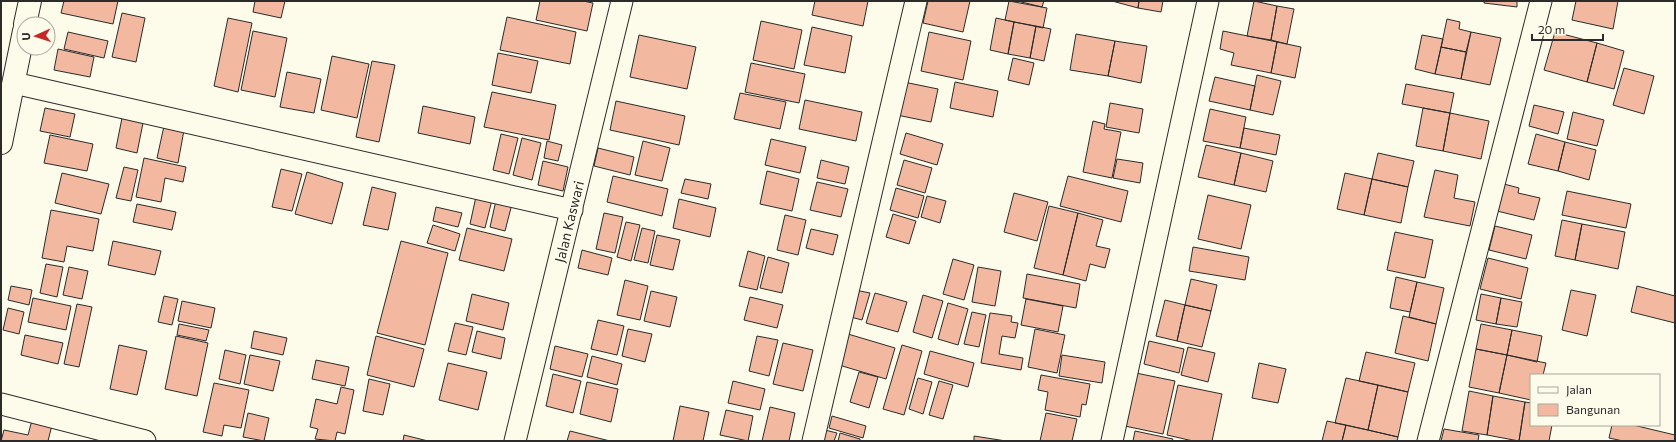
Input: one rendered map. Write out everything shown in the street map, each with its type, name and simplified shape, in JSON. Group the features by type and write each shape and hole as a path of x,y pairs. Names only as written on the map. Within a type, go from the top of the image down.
{"highway":[{"path":"27,16 30,1"},
{"path":"1,143 19,56"}],"street":[{"name":"Jalan Kaswari","path":"515,441 622,1"},
{"path":"813,441 916,1"},
{"path":"1112,441 1208,1"},
{"path":"1428,441 1541,1"},
{"path":"14,83 572,210"},
{"path":"1,404 145,441"}],"building":[{"path":"64,1 118,1 113,24 61,13"},
{"path":"255,1 285,1 281,18 253,12"},
{"path":"540,1 583,1 593,3 587,31 536,20"},
{"path":"815,1 868,1 863,26 812,15"},
{"path":"928,1 970,1 963,32 923,23"},
{"path":"1009,1 1047,8 1043,28 1005,20"},
{"path":"1017,1 1044,1 1042,7"},
{"path":"1112,1 1139,1 1138,8"},
{"path":"1139,1 1163,1 1161,12 1138,8"},
{"path":"1254,1 1277,6 1271,40 1247,36"},
{"path":"1484,1 1517,1 1517,7 1484,3"},
{"path":"1576,1 1618,1 1613,29 1572,20"},
{"path":"1277,6 1294,9 1287,44 1271,40"},
{"path":"122,13 145,18 136,62 112,57"},
{"path":"507,17 576,32 570,64 500,50"},
{"path":"228,18 252,23 238,92 214,86"},
{"path":"996,18 1014,22 1008,54 990,50"},
{"path":"1447,19 1460,22 1459,29 1471,32 1466,52 1441,47"},
{"path":"761,21 802,30 794,69 753,60"},
{"path":"1014,22 1036,26 1030,58 1008,54"},
{"path":"1036,26 1051,29 1044,61 1030,58"},
{"path":"812,27 852,36 845,73 804,65"},
{"path":"253,31 287,38 275,97 241,90"},
{"path":"1223,31 1277,42 1271,73 1231,65 1234,53 1220,49"},
{"path":"68,32 108,41 104,58 64,49"},
{"path":"929,32 971,41 963,80 921,71"},
{"path":"1471,32 1501,38 1490,85 1461,79"},
{"path":"1555,32 1597,43 1587,82 1544,70"},
{"path":"1076,34 1115,41 1108,76 1070,70"},
{"path":"639,35 696,47 687,89 630,77"},
{"path":"1422,35 1443,39 1435,74 1415,69"},
{"path":"1115,41 1147,46 1141,83 1108,76"},
{"path":"1277,42 1301,47 1295,78 1271,73"},
{"path":"1597,43 1624,51 1614,89 1587,82"},
{"path":"1441,47 1466,52 1461,79 1435,74"},
{"path":"58,49 94,57 90,77 54,70"},
{"path":"498,53 538,61 531,93 492,85"},
{"path":"332,56 369,64 357,118 321,110"},
{"path":"1013,58 1034,63 1029,85 1008,80"},
{"path":"372,61 395,65 379,142 356,137"},
{"path":"751,63 805,74 799,103 745,92"},
{"path":"1624,68 1654,76 1644,114 1613,105"},
{"path":"287,72 321,79 314,113 280,107"},
{"path":"1257,75 1281,81 1273,115 1250,110"},
{"path":"1215,77 1255,86 1250,110 1209,101"},
{"path":"899,81 938,89 931,122 892,114"},
{"path":"955,82 998,91 993,117 950,108"},
{"path":"1406,84 1454,93 1450,113 1402,104"},
{"path":"492,92 556,105 549,140 484,127"},
{"path":"740,93 786,102 780,129 734,119"},
{"path":"805,100 862,112 856,141 799,129"},
{"path":"616,101 685,116 679,145 610,130"},
{"path":"1110,103 1143,109 1139,133 1106,127"},
{"path":"1534,105 1564,112 1558,134 1529,126"},
{"path":"423,106 475,117 470,144 418,133"},
{"path":"45,108 75,114 70,137 40,131"},
{"path":"1423,108 1450,113 1443,151 1416,146"},
{"path":"1210,109 1246,117 1240,148 1203,141"},
{"path":"1573,112 1604,120 1597,146 1567,139"},
{"path":"123,113 144,118 137,153 116,148"},
{"path":"1450,113 1489,121 1481,159 1443,151"},
{"path":"1093,121 1105,124 1104,129 1121,132 1112,178 1083,172"},
{"path":"164,126 184,130 178,163 157,158"},
{"path":"1244,128 1280,135 1276,155 1240,148"},
{"path":"906,133 943,144 937,165 900,154"},
{"path":"501,134 518,138 509,174 493,170"},
{"path":"1536,134 1565,142 1558,171 1528,164"},
{"path":"50,135 93,144 87,171 44,163"},
{"path":"522,138 541,143 532,180 513,175"},
{"path":"771,139 806,147 800,173 765,165"},
{"path":"547,141 562,145 558,161 544,158"},
{"path":"643,141 670,148 662,181 635,175"},
{"path":"1565,142 1596,150 1589,180 1558,171"},
{"path":"1206,145 1241,153 1234,185 1198,177"},
{"path":"598,148 634,157 630,175 594,166"},
{"path":"1241,153 1273,161 1266,192 1234,185"},
{"path":"1378,153 1414,161 1408,187 1372,179"},
{"path":"144,158 186,167 183,182 165,178 161,202 136,197"},
{"path":"1117,159 1143,163 1140,183 1113,178"},
{"path":"821,160 849,167 845,184 817,178"},
{"path":"904,160 932,168 925,193 897,185"},
{"path":"543,161 568,167 563,191 538,185"},
{"path":"124,167 138,170 131,201 116,198"},
{"path":"281,169 302,174 292,211 272,207"},
{"path":"1435,170 1458,175 1454,198 1475,202 1470,226 1424,217"},
{"path":"767,171 799,179 792,211 760,204"},
{"path":"307,172 343,183 332,224 295,214"},
{"path":"62,173 109,184 101,214 55,203"},
{"path":"1345,173 1372,179 1364,215 1337,209"},
{"path":"613,176 668,189 662,216 607,202"},
{"path":"1068,176 1128,191 1121,222 1060,206"},
{"path":"685,179 711,184 708,199 681,193"},
{"path":"1372,179 1408,187 1401,223 1364,215"},
{"path":"817,182 848,189 841,217 810,210"},
{"path":"1504,184 1519,188 1518,193 1540,198 1534,220 1497,211"},
{"path":"372,187 396,193 388,230 363,225"},
{"path":"896,188 924,196 918,218 890,210"},
{"path":"1567,191 1631,204 1626,228 1562,215"},
{"path":"477,192 493,196 485,228 470,224"},
{"path":"1014,193 1048,202 1037,241 1004,232"},
{"path":"1208,195 1251,205 1241,249 1198,239"},
{"path":"497,196 513,200 505,231 490,227"},
{"path":"927,196 946,201 940,223 921,217"},
{"path":"679,199 716,208 710,237 673,228"},
{"path":"137,204 176,212 172,230 133,222"},
{"path":"1049,206 1078,213 1063,275 1034,268"},
{"path":"436,207 462,213 458,227 433,221"},
{"path":"51,210 99,219 93,251 67,246 64,262 42,258"},
{"path":"604,213 623,217 615,253 596,249"},
{"path":"1078,213 1103,220 1096,246 1110,249 1105,268 1090,264 1086,281 1063,275"},
{"path":"893,214 916,221 909,244 886,237"},
{"path":"785,215 806,220 798,255 777,250"},
{"path":"1562,220 1582,224 1575,260 1555,256"},
{"path":"626,222 640,225 631,261 617,257"},
{"path":"1582,224 1625,232 1618,269 1575,260"},
{"path":"433,225 460,234 455,251 427,243"},
{"path":"1495,226 1532,235 1526,259 1489,250"},
{"path":"467,228 512,239 504,271 459,260"},
{"path":"642,228 655,231 648,263 634,260"},
{"path":"811,229 838,235 833,255 806,248"},
{"path":"1395,232 1433,240 1425,278 1387,270"},
{"path":"657,235 680,240 673,270 650,265"},
{"path":"113,241 161,251 155,275 108,265"},
{"path":"401,241 448,253 425,345 377,333"},
{"path":"1193,247 1249,257 1245,280 1189,271"},
{"path":"582,250 612,258 608,275 578,268"},
{"path":"748,251 765,256 757,290 739,286"},
{"path":"768,257 789,263 782,293 760,288"},
{"path":"1488,258 1528,268 1521,299 1480,289"},
{"path":"953,259 974,265 964,300 943,294"},
{"path":"46,264 63,267 57,297 40,293"},
{"path":"69,267 88,271 82,299 63,295"},
{"path":"978,267 1001,271 995,306 972,302"},
{"path":"1027,274 1080,284 1076,308 1023,298"},
{"path":"1396,277 1417,282 1410,312 1390,308"},
{"path":"1191,279 1217,285 1211,311 1185,305"},
{"path":"625,280 648,286 640,320 617,315"},
{"path":"1417,282 1444,288 1436,324 1409,317"},
{"path":"11,286 32,290 29,305 8,300"},
{"path":"1637,286 1675,296 1675,323 1631,312"},
{"path":"855,290 870,293 862,320 847,316"},
{"path":"1571,290 1596,295 1587,336 1562,330"},
{"path":"651,291 677,297 670,327 644,321"},
{"path":"875,293 907,302 898,332 866,323"},
{"path":"472,294 509,303 503,330 466,321"},
{"path":"1481,294 1501,298 1496,324 1476,320"},
{"path":"923,295 943,301 932,338 913,332"},
{"path":"164,296 178,299 172,325 158,322"},
{"path":"750,297 783,305 777,328 744,320"},
{"path":"33,298 71,306 66,330 28,322"},
{"path":"1501,298 1522,302 1517,327 1496,324"},
{"path":"1026,299 1063,306 1058,332 1021,325"},
{"path":"1165,300 1185,305 1177,341 1156,336"},
{"path":"182,301 215,308 211,328 178,321"},
{"path":"948,303 968,309 958,345 938,339"},
{"path":"77,304 92,307 79,367 64,364"},
{"path":"1185,305 1211,311 1202,347 1177,341"},
{"path":"8,308 24,312 19,334 3,330"},
{"path":"972,312 986,315 979,347 964,344"},
{"path":"990,313 1012,316 1011,322 1018,323 1015,338 1002,336 999,354 1023,358 1021,370 981,363"},
{"path":"1403,316 1436,324 1428,361 1395,353"},
{"path":"598,320 624,326 617,355 591,349"},
{"path":"455,323 473,327 466,355 448,351"},
{"path":"179,324 209,330 206,341 177,335"},
{"path":"1481,324 1512,330 1507,355 1476,349"},
{"path":"628,329 652,334 645,362 622,356"},
{"path":"1035,329 1065,335 1057,373 1028,367"},
{"path":"1512,330 1542,336 1537,362 1507,355"},
{"path":"254,331 287,338 283,355 251,348"},
{"path":"477,331 505,338 501,359 472,352"},
{"path":"848,334 895,348 886,379 839,365"},
{"path":"25,335 63,343 58,364 21,355"},
{"path":"176,336 208,343 197,396 165,389"},
{"path":"376,336 424,349 414,387 367,375"},
{"path":"757,336 778,340 769,376 749,371"},
{"path":"1149,341 1184,349 1179,373 1144,364"},
{"path":"783,343 813,350 803,391 773,384"},
{"path":"119,345 147,351 137,395 110,389"},
{"path":"902,345 922,351 904,415 883,409"},
{"path":"555,346 588,354 582,377 550,369"},
{"path":"1188,347 1215,353 1208,382 1181,375"},
{"path":"1476,349 1507,355 1499,393 1469,387"},
{"path":"225,350 246,355 240,384 219,379"},
{"path":"930,351 974,363 968,387 924,374"},
{"path":"1366,352 1415,363 1408,392 1359,381"},
{"path":"250,355 280,361 273,391 244,384"},
{"path":"1062,355 1105,362 1102,383 1059,376"},
{"path":"1507,355 1546,363 1543,374 1530,374 1530,400 1499,393"},
{"path":"592,356 622,364 617,385 587,377"},
{"path":"316,360 349,367 345,386 312,379"},
{"path":"448,363 487,372 478,410 439,400"},
{"path":"1259,363 1286,369 1278,403 1252,398"},
{"path":"859,372 878,377 869,408 850,402"},
{"path":"1131,372 1175,381 1163,434 1120,425"},
{"path":"553,374 581,381 573,413 546,406"},
{"path":"1041,375 1090,384 1086,405 1082,404 1080,417 1045,410 1048,392 1038,390"},
{"path":"918,378 932,382 923,414 909,409"},
{"path":"1346,378 1378,385 1368,430 1335,423"},
{"path":"369,379 390,384 383,415 363,411"},
{"path":"733,381 765,389 760,410 728,403"},
{"path":"939,381 953,385 943,419 929,415"},
{"path":"587,382 618,389 611,422 580,414"},
{"path":"214,383 249,390 241,428 224,425 222,436 203,432"},
{"path":"1178,385 1222,394 1212,441 1193,441 1167,435"},
{"path":"1378,385 1408,392 1398,437 1368,430"},
{"path":"341,387 354,390 345,434 337,432 335,441 315,439 318,429 310,427 316,399 337,404"},
{"path":"1469,391 1493,396 1487,435 1462,431"},
{"path":"1493,396 1525,402 1519,441 1487,435"},
{"path":"1525,402 1530,403 1530,426 1552,426 1549,441 1519,441"},
{"path":"680,406 709,412 703,441 673,441"},
{"path":"770,407 795,413 789,441 762,441"},
{"path":"726,410 753,416 748,441 720,435"},
{"path":"248,413 269,418 264,441 243,437"},
{"path":"1046,413 1077,419 1072,441 1040,441"},
{"path":"832,416 866,426 863,438 829,428"},
{"path":"32,420 52,425 48,441 1,441 4,430 28,435"},
{"path":"1327,421 1346,425 1342,441 1322,441"},
{"path":"1346,425 1398,437 1397,441 1342,441"},
{"path":"1612,426 1637,426 1675,435 1675,441 1623,441 1609,438"},
{"path":"1444,429 1479,435 1478,441 1441,441"},
{"path":"825,430 837,433 834,441 822,441"},
{"path":"570,431 610,441 567,441"},
{"path":"1135,431 1173,439 1172,441 1133,441"},
{"path":"840,433 860,439 860,441 838,441"},
{"path":"404,435 428,441 403,441"},
{"path":"974,436 1006,441 974,441"}]}
